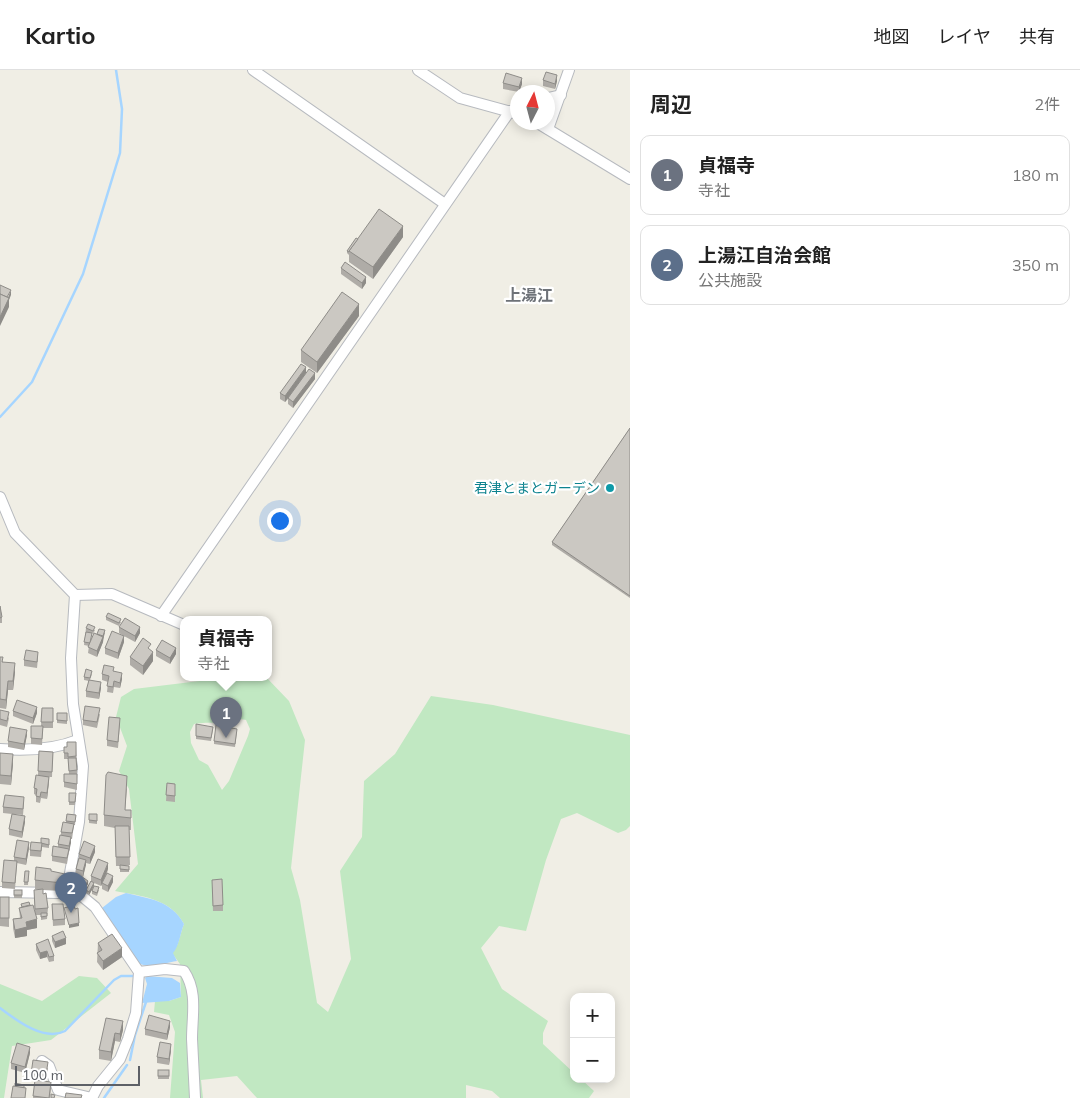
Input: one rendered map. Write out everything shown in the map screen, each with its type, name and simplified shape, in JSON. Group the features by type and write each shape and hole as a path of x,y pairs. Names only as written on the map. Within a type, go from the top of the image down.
{"street":[{"path":"252,70 445,204"},
{"path":"418,70 429,73 460,98 510,110"},
{"path":"555,111 561,95 565,71"},
{"path":"555,96 561,95"},
{"path":"161,616 510,111"},
{"path":"550,130 630,178"},
{"path":"0,497 15,533 75,595 112,594 180,623"},
{"path":"42,1061 49,1066 58,1090 92,1098 98,1086 120,1059 136,1013 138,975 95,907 72,888 70,873 79,822 82,766 73,704 71,658 75,595"},
{"path":"0,749 24,751 44,749 78,740"},
{"path":"0,892 59,893 72,888"},
{"path":"138,975 184,971 190,980 194,997 192,1037 195,1098"}],"green space":[{"path":"199,681 270,681 289,701 305,740 291,868 300,900 317,1003 328,1012 351,959 340,871 362,837 364,781 395,754 431,696 493,705 630,735 630,826 618,833 577,813 561,819 546,860 526,931 499,926 481,948 502,989 548,1021 543,1033 543,1044 570,1069 570,1083 585,1083 594,1091 589,1098 500,1098 492,1091 466,1085 466,1098 257,1098 237,1076 201,1080 203,1098 170,1098 175,1032 169,1015 154,1012 155,1001 169,1001 181,997 180,964 172,953 178,943 184,924 178,915 163,903 115,891 138,864 129,789 119,771 127,746 116,717 121,697 134,689","holes":["240,719 246,720 250,729 229,781 222,790 208,765 199,760 191,743 190,732 194,724 229,722"]},
{"path":"79,976 97,978 111,993 51,1040 12,1046 4,1098 0,1098 0,984 42,1001"}],"water":[{"path":"126,893 166,905 179,916 184,924 173,953 177,961 152,966 138,963 102,908 116,897"},
{"path":"147,976 172,978 180,983 181,997 169,1001 142,1003 147,984 145,978"}],"building":[{"path":"546,72 557,75 555,84 543,80"},
{"path":"506,73 522,78 520,85 503,83"},
{"path":"379,209 403,226 373,267 349,251"},
{"path":"356,238 358,239 349,252 347,251"},
{"path":"345,262 366,277 362,283 341,268"},
{"path":"0,285 11,290 7,297 0,294"},
{"path":"342,292 359,304 317,362 301,350"},
{"path":"0,294 9,298 0,317"},
{"path":"301,364 306,367 285,396 280,393"},
{"path":"309,369 315,373 293,402 288,398"},
{"name":"君津とまとガーデン","path":"630,428 630,596 552,542"},
{"path":"108,613 121,619 119,623 106,617"},
{"path":"125,618 140,627 135,636 119,627"},
{"path":"88,624 95,627 93,631 86,628"},
{"path":"99,629 105,630 103,636 97,634"},
{"path":"112,631 124,636 118,653 105,648"},
{"path":"86,632 92,633 90,643 84,642"},
{"path":"94,633 103,637 97,651 88,647"},
{"path":"143,638 151,644 148,648 153,652 143,666 130,657"},
{"path":"162,640 176,648 170,658 156,650"},
{"path":"26,650 38,652 37,662 24,660"},
{"path":"0,657 3,657 2,662 15,663 13,681 8,681 6,700 0,699"},
{"path":"104,665 114,667 113,671 122,673 120,683 114,681 113,687 107,686 109,676 102,674"},
{"path":"86,669 92,671 90,678 84,677"},
{"path":"89,680 101,682 99,693 86,691"},
{"path":"17,700 37,707 33,718 13,711"},
{"path":"85,706 100,708 97,722 83,720"},
{"path":"42,708 53,708 53,722 41,722"},
{"path":"0,710 9,712 7,721 0,719"},
{"path":"57,713 67,713 67,721 57,720"},
{"path":"109,717 120,718 118,742 107,740"},
{"path":"196,724 213,727 211,738 196,736"},
{"path":"216,725 237,729 235,744 214,741"},
{"path":"31,726 43,726 42,739 31,738"},
{"path":"10,727 27,730 24,744 8,741"},
{"path":"67,742 76,742 76,756 68,757 68,753 64,753 64,747 67,747"},
{"path":"39,751 53,752 52,772 38,771"},
{"path":"0,753 13,754 11,776 0,775"},
{"path":"68,758 76,758 77,770 69,771"},
{"path":"108,772 127,776 125,810 131,810 131,818 104,815 106,775"},
{"path":"64,774 77,774 77,784 64,782"},
{"path":"36,775 49,777 47,793 41,792 40,797 36,796 37,789 34,788"},
{"path":"167,783 175,784 175,796 166,795"},
{"path":"69,793 76,793 75,802 69,802"},
{"path":"5,795 24,797 23,809 3,807"},
{"path":"12,814 25,816 22,832 9,829"},
{"path":"67,814 76,815 75,822 66,821"},
{"path":"89,814 97,814 97,821 89,820"},
{"path":"63,822 74,824 72,833 61,832"},
{"path":"115,826 129,826 130,857 116,857"},
{"path":"60,835 71,837 69,846 58,844"},
{"path":"41,838 49,839 49,845 41,843"},
{"path":"17,840 29,842 26,859 14,857"},
{"path":"84,841 95,846 90,858 79,854"},
{"path":"31,842 42,843 41,851 30,850"},
{"path":"53,846 69,849 67,858 52,856"},
{"path":"79,858 86,860 83,871 76,869"},
{"path":"98,859 108,863 101,880 91,876"},
{"path":"4,860 17,861 15,883 2,882"},
{"path":"120,865 129,866 129,870 120,869"},
{"path":"36,867 51,869 51,871 65,874 64,881 62,883 35,880"},
{"path":"25,871 29,871 28,882 24,882"},
{"path":"107,873 113,876 108,886 102,883"},
{"path":"81,876 88,881 84,887 76,882"},
{"path":"222,879 223,905 213,906 212,880"},
{"path":"91,881 94,883 89,892 86,890"},
{"path":"94,886 99,887 97,893 92,891"},
{"path":"43,889 43,894 46,893 48,908 35,909 34,890"},
{"path":"14,890 22,890 22,895 14,895"},
{"path":"0,897 9,897 9,918 0,918"},
{"path":"29,902 30,905 22,907 21,904"},
{"path":"52,904 63,904 65,919 53,920"},
{"path":"33,905 37,919 26,922 27,927 15,930 13,919 22,918 19,908"},
{"path":"74,905 75,909 78,908 79,923 69,925 64,908"},
{"path":"41,913 47,913 47,916 41,917"},
{"path":"63,931 66,938 55,942 52,936"},
{"path":"112,934 122,948 103,961 97,953 102,950 98,943"},
{"path":"48,939 54,956 49,957 47,951 40,953 36,944"},
{"path":"149,1015 170,1021 167,1034 145,1029"},
{"path":"106,1018 123,1021 120,1034 115,1033 111,1052 99,1050"},
{"path":"160,1042 171,1044 169,1059 157,1057"},
{"path":"17,1043 30,1047 25,1067 11,1063"},
{"path":"33,1060 48,1062 46,1075 31,1074"},
{"path":"158,1070 169,1070 169,1076 158,1076"},
{"path":"35,1080 51,1082 49,1098 33,1096"},
{"path":"15,1083 24,1085 24,1088 15,1087"},
{"path":"13,1086 26,1088 25,1098 11,1098"},
{"path":"66,1093 82,1095 81,1098 65,1098"}],"waterway":[{"path":"0,417 32,382 83,274 120,153 122,109 116,70"},
{"path":"0,1008 39,1032 57,1034 65,1031 114,980 121,976 136,976"},
{"path":"130,1060 135,1035 146,1002"},
{"path":"104,1098 127,1065"}],"place":[{"name":"君津とまとガーデン","path":"610,488"},
{"name":"貞福寺","path":"226,738"},
{"name":"上湯江自治会館","path":"71,913"}],"district":[{"name":"上湯江","path":"529,295"}]}
